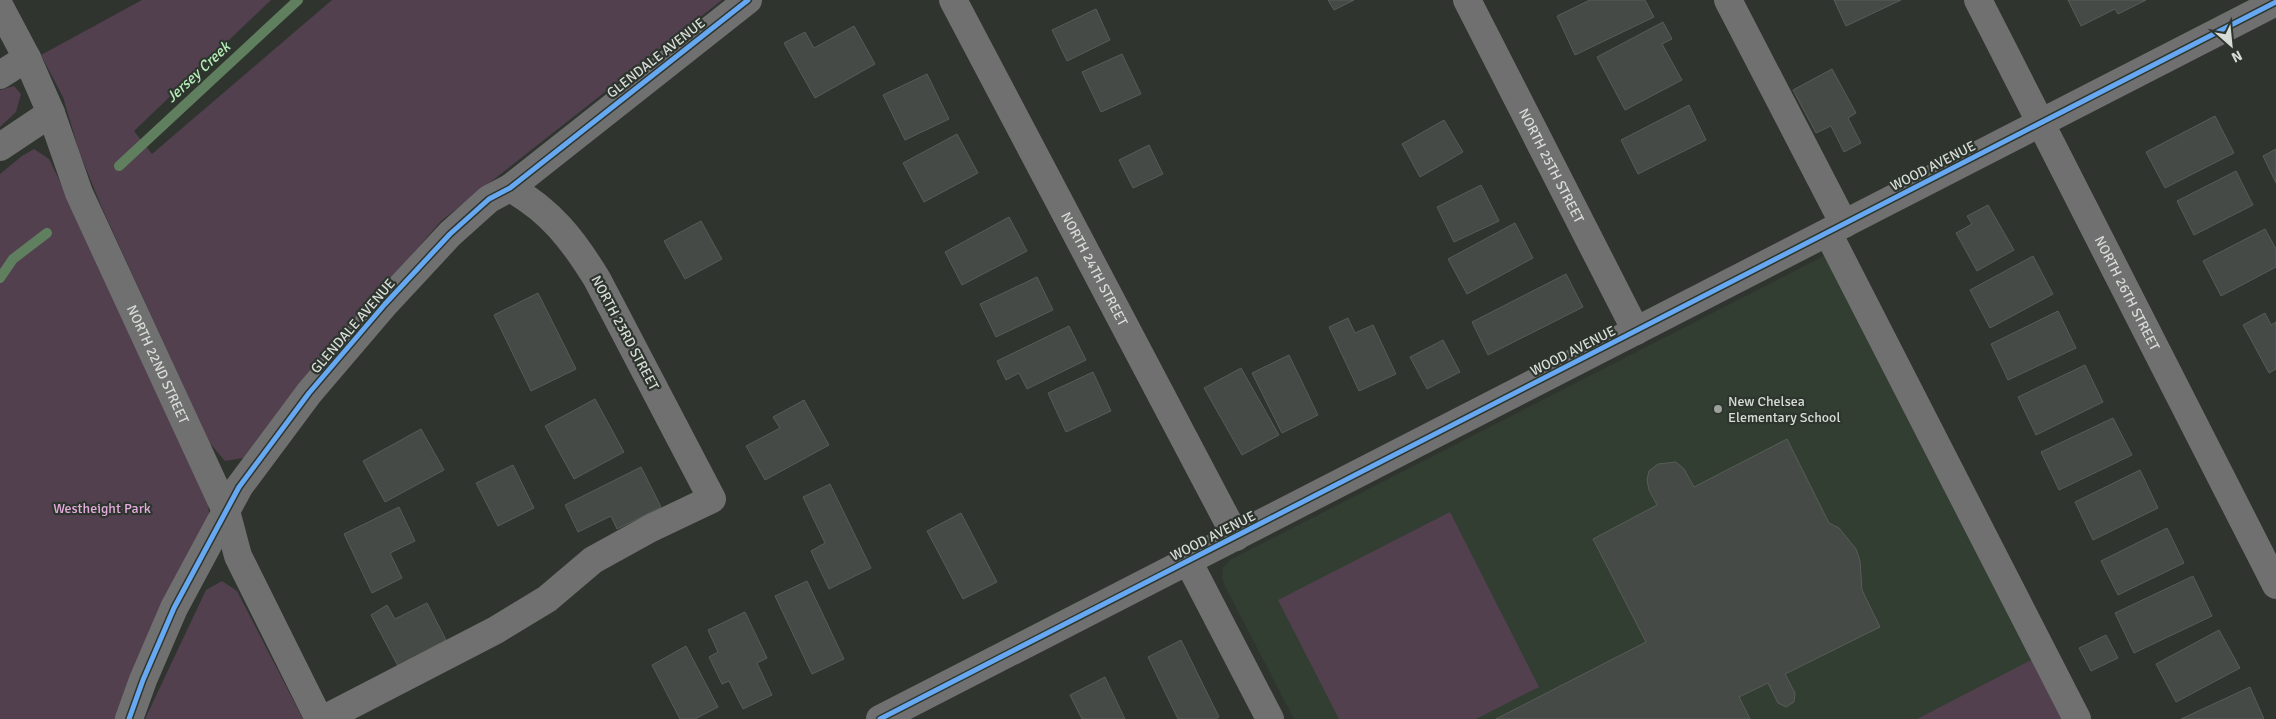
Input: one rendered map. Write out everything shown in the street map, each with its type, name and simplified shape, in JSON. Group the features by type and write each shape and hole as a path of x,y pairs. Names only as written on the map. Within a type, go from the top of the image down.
{"street":[{"name":"GLENDALE AVENUE","path":"129,719 143,680 174,608 239,487 309,393 385,304 450,234 489,199 510,188 748,0"},
{"name":"NORTH 24TH STREET","path":"953,0 1236,537"},
{"name":"NORTH 25TH STREET","path":"1466,0 1636,331"},
{"path":"1728,0 1836,228 2077,719"},
{"name":"NORTH 26TH STREET","path":"1978,0 2276,585"},
{"name":"WOOD AVENUE","path":"880,719 2041,123 2269,3"},
{"name":"NORTH 22ND STREET","path":"0,7 27,58 51,113 79,193 226,511 238,556 319,719"},
{"path":"0,75 27,58"},
{"path":"0,147 51,113"},
{"name":"NORTH 23RD STREET","path":"324,719 496,630 547,599 594,560 651,528 712,499 597,279 576,245 533,201 510,188"},
{"path":"1188,561 1270,719"}],"shaded area":[{"name":"New Chelsea Elementary School","path":"1826,255 2070,719 1294,719 1226,588 1222,578 1223,568 1230,560"}],"green space":[{"path":"142,0 271,0 134,131 152,154 332,0 722,0 441,221 292,393 243,458 225,461 209,442 102,208 79,151 63,97 41,55"},
{"path":"14,86 21,94 16,112 0,127 0,90"},
{"name":"Westheight Park","path":"34,149 49,159 151,369 208,499 209,515 116,719 0,719 0,174"},
{"path":"1450,512 1539,687 1476,719 1339,719 1278,600"},
{"path":"222,581 237,591 303,719 145,719 206,590"},
{"path":"2039,656 2071,719 1917,719"}],"building":[{"path":"1328,0 1354,0 1334,10"},
{"path":"1590,0 1645,0 1654,17 1575,55 1557,16"},
{"path":"1834,0 1901,0 1846,26"},
{"path":"2068,0 2146,0 2118,14 2115,9 2081,26"},
{"path":"1096,9 1110,40 1067,61 1052,30"},
{"path":"1663,22 1672,39 1662,44 1682,80 1625,110 1597,57"},
{"path":"854,26 875,64 815,98 784,43 805,32 814,48"},
{"path":"1122,54 1141,94 1101,112 1082,72"},
{"path":"1832,69 1856,113 1848,118 1861,143 1844,152 1831,126 1816,133 1793,90"},
{"path":"927,74 949,119 905,140 883,95"},
{"path":"1689,105 1706,140 1638,174 1621,140"},
{"path":"2215,116 2234,153 2165,188 2146,152"},
{"path":"1444,120 1463,152 1420,177 1402,144"},
{"path":"957,134 978,173 924,202 903,163"},
{"path":"1149,145 1163,174 1133,188 1119,160"},
{"path":"2276,149 2276,183 2263,156"},
{"path":"2236,171 2253,205 2194,235 2177,201"},
{"path":"1481,185 1499,221 1454,242 1437,207"},
{"path":"1988,205 2014,250 1977,271 1956,233 1972,224 1967,216"},
{"path":"1009,217 1027,251 962,285 945,252"},
{"path":"701,221 722,259 685,279 664,241"},
{"path":"1515,223 1533,258 1467,294 1448,259"},
{"path":"2265,229 2276,249 2276,267 2221,296 2203,261"},
{"path":"2033,256 2053,294 1990,328 1970,290"},
{"path":"1566,274 1583,307 1488,355 1472,322"},
{"path":"1037,277 1053,310 996,337 980,304"},
{"path":"538,293 576,369 531,391 494,315"},
{"path":"2058,311 2076,348 2008,380 1991,344"},
{"path":"2265,313 2271,325 2276,322 2276,369 2269,373 2243,325"},
{"path":"1348,318 1355,333 1373,325 1396,374 1359,391 1329,327"},
{"path":"1069,326 1086,360 1027,389 1019,373 1006,380 997,361"},
{"path":"1443,340 1460,372 1427,389 1410,357"},
{"path":"1289,355 1318,415 1282,433 1252,373"},
{"path":"2085,365 2103,402 2036,435 2018,397"},
{"path":"1241,368 1279,435 1242,455 1204,388"},
{"path":"1093,372 1111,411 1066,432 1048,393"},
{"path":"595,399 624,452 574,479 545,426"},
{"path":"804,400 829,445 765,480 746,446 780,428 773,417"},
{"path":"2113,418 2132,455 2059,490 2041,452"},
{"path":"421,429 444,470 385,502 363,461"},
{"name":"New Chelsea Elementary School","path":"1787,439 1829,523 1839,528 1856,549 1860,561 1862,590 1880,627 1785,674 1795,693 1794,702 1786,707 1778,703 1768,683 1739,697 1750,719 1496,719 1646,642 1593,539 1657,505 1649,490 1647,480 1649,471 1658,464 1676,462 1684,469 1694,487"},
{"path":"513,465 534,508 498,526 476,483"},
{"path":"641,467 661,507 617,529 611,516 578,532 565,505"},
{"path":"2140,470 2158,508 2093,540 2075,502"},
{"path":"830,484 871,568 829,589 811,551 825,543 803,497"},
{"path":"399,507 415,541 390,553 402,578 372,593 344,534"},
{"path":"961,513 997,582 963,599 927,531"},
{"path":"2167,528 2184,563 2118,595 2101,561"},
{"path":"2193,576 2212,616 2134,653 2115,613"},
{"path":"807,581 844,659 812,674 775,596"},
{"path":"427,603 446,640 398,666 371,615 387,605 395,619"},
{"path":"745,612 767,658 757,663 772,695 743,709 729,681 722,684 709,657 718,652 708,630"},
{"path":"2219,630 2240,668 2176,702 2156,664"},
{"path":"2106,635 2118,658 2091,671 2079,648"},
{"path":"1181,640 1219,717 1215,719 1178,719 1148,657"},
{"path":"686,646 718,707 695,719 680,719 652,665"},
{"path":"1105,677 1125,719 1082,719 1070,695"},
{"path":"2250,687 2264,719 2181,719"}],"waterway":[{"name":"Jersey Creek","path":"119,166 298,0"},
{"name":"Jersey Creek","path":"0,278 13,259 47,233"}],"cycle path":[{"path":"129,719 143,680 174,608 239,487 309,393 385,304 450,234 489,199 510,188 748,0"},
{"path":"880,719 2276,2"}],"place":[{"name":"New Chelsea Elementary School","path":"1718,409"}]}
